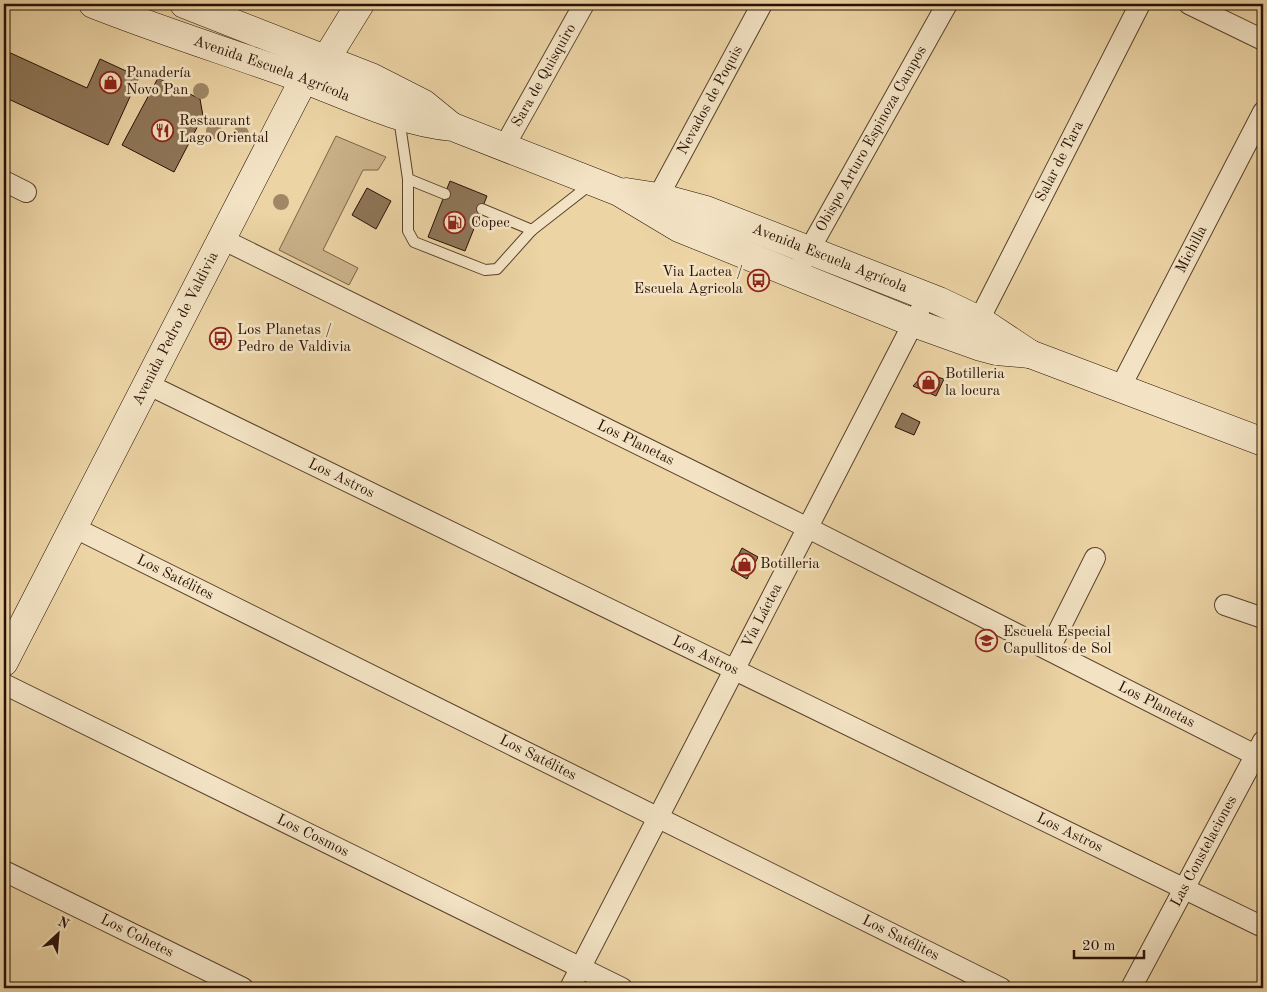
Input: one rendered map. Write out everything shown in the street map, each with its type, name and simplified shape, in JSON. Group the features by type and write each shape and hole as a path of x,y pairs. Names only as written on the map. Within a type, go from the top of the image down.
{"main road":[{"name":"Avenida Escuela Agrícola","path":"93,4 304,79 399,117 425,124 452,127 504,147 619,192 678,228 914,323 981,347 1004,352 1030,354"},
{"name":"Avenida Escuela Agrícola","path":"184,4 326,59 409,95 452,127"},
{"name":"Avenida Pedro de Valdivia","path":"4,662 304,79 326,59 360,4"},
{"name":"Avenida Escuela Agrícola","path":"619,192 658,197 706,210 926,297 979,320 1030,354 1263,442"}],"street":[{"name":"Sara de Quisquiro","path":"504,147 584,4"},
{"name":"Nevados de Poquis","path":"658,197 762,4"},
{"name":"Obispo Arturo Espinoza Campos","path":"796,275 948,4"},
{"name":"Salar de Tara","path":"979,320 1140,4"},
{"path":"1189,4 1263,40"},
{"name":"Michilla","path":"1120,388 1263,112"},
{"path":"4,181 26,192"},
{"name":"Los Planetas","path":"222,239 808,528 1049,650 1261,752"},
{"name":"Vía Láctea","path":"570,988 926,297"},
{"name":"Los Astros","path":"147,384 1183,890 1263,927"},
{"name":"Los Satélites","path":"74,527 1001,988"},
{"path":"1049,650 1095,558"},
{"path":"1225,605 1263,618"},
{"name":"Los Cosmos","path":"4,684 622,988"},
{"name":"Las Constelaciones","path":"1131,988 1183,890 1261,752"},
{"name":"Los Cohetes","path":"4,871 243,988"}],"lane":[{"path":"399,117 408,179 408,231 414,242 491,271 497,269 532,230 594,182"},
{"path":"408,179 445,194"},
{"path":"482,209 532,230"}],"shaded area":[{"path":"336,136 386,157 378,170 363,170 323,250 358,268 349,285 279,250"}],"building":[{"path":"4,50 87,88 100,59 139,77 108,145 4,97"},
{"name":"Restaurant Lago Oriental","path":"158,78 200,99 203,116 174,172 122,145"},
{"name":"Copec","path":"450,181 487,196 465,251 428,237"},
{"path":"367,188 391,201 376,229 352,215"},
{"name":"Botilleria la locura","path":"927,374 944,379 936,396 913,386 922,376"},
{"path":"902,413 920,422 914,435 895,427"},
{"name":"Botilleria","path":"742,548 758,557 747,579 731,570"}],"place":[{"name":"Panadería Novo Pan","path":"110,82"},
{"name":"Restaurant Lago Oriental","path":"163,130"},
{"name":"Copec","path":"455,223"},
{"name":"Via Lactea / Escuela Agricola","path":"759,281"},
{"name":"Los Planetas / Pedro de Valdivia","path":"221,339"},
{"name":"Botilleria la locura","path":"929,383"},
{"name":"Botilleria","path":"744,564"},
{"name":"Escuela Especial Capullitos de Sol","path":"987,641"}]}
